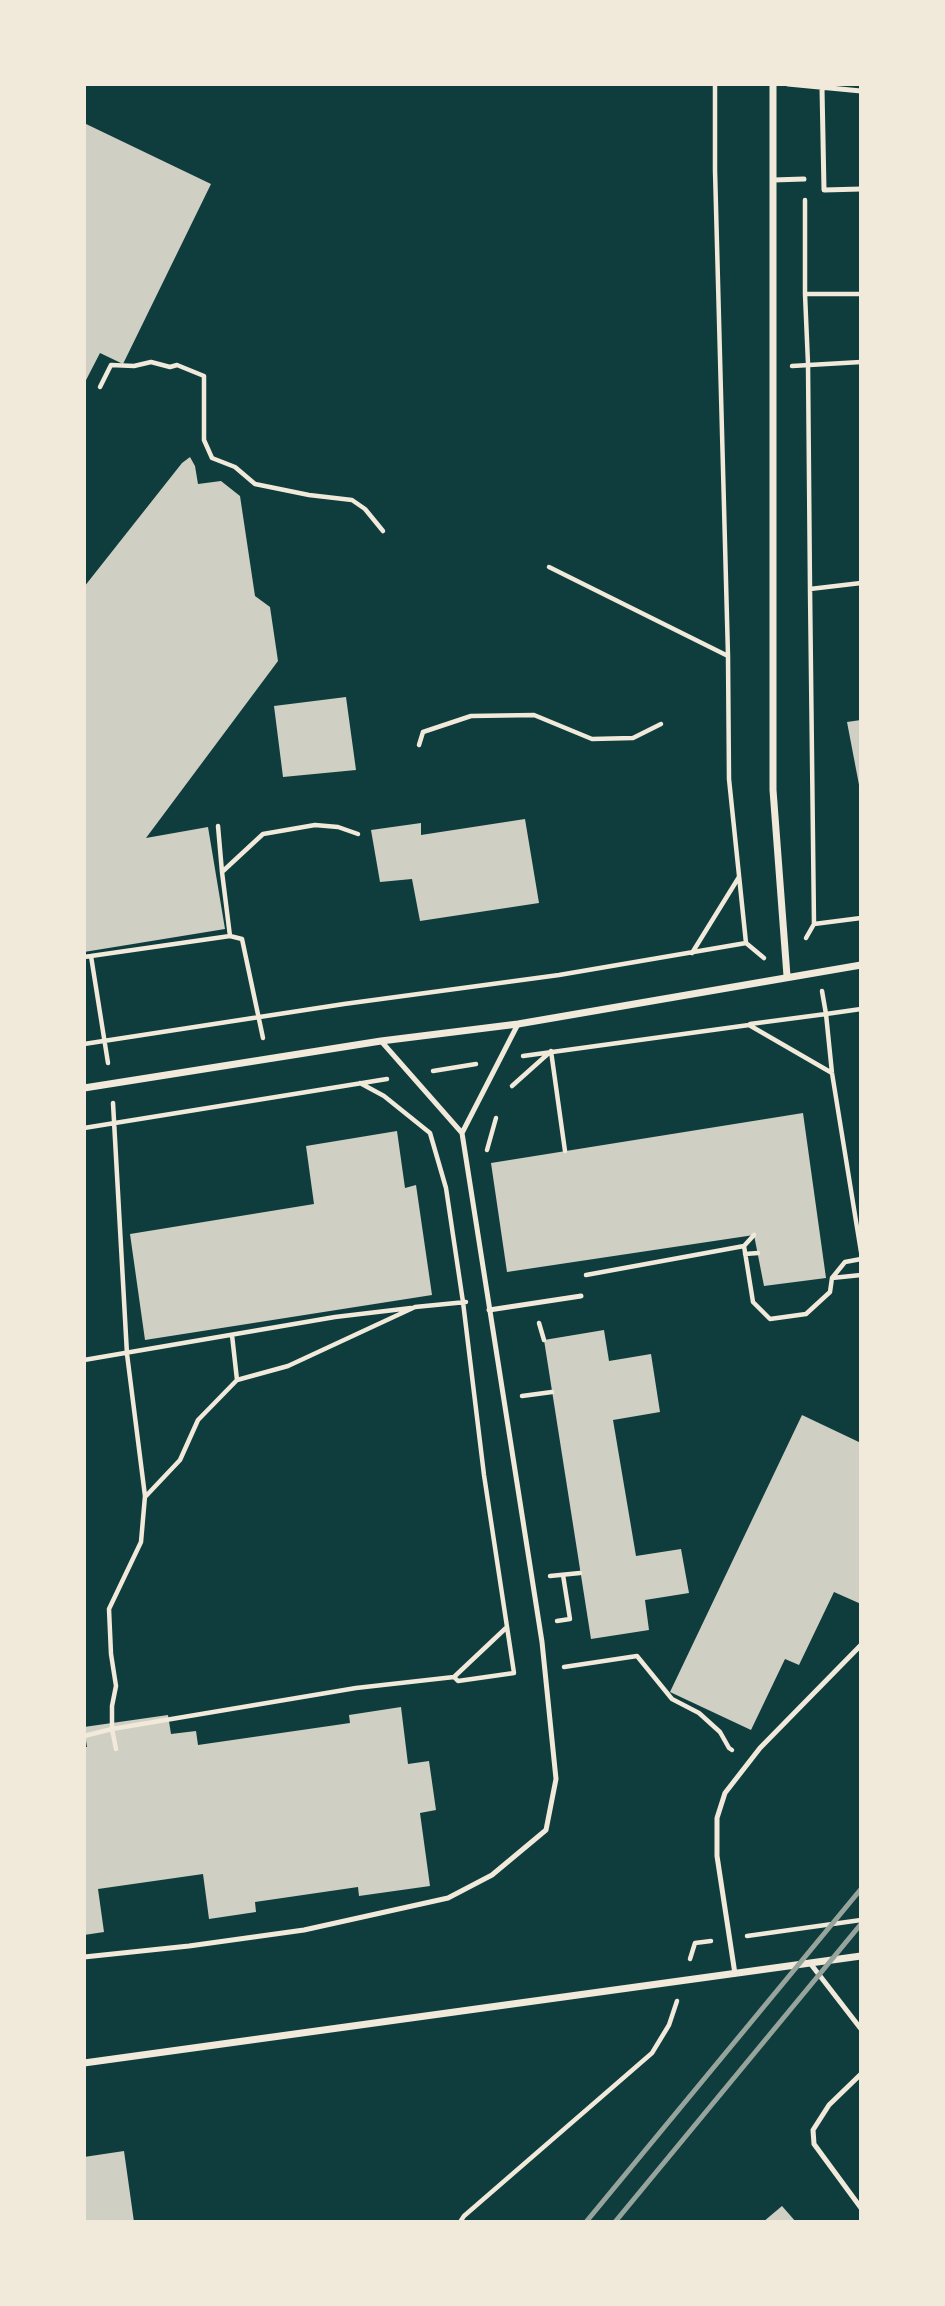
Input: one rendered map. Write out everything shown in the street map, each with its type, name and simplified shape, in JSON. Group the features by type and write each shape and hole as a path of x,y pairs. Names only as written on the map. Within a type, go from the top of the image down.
{"street":[{"path":"773,84 773,790 787,976"},
{"path":"84,1088 381,1041 518,1024 861,965"},
{"path":"84,2063 861,1956"}],"lane":[{"path":"788,84 861,91"},
{"path":"822,88 824,190 861,189"},
{"path":"773,180 804,179"},
{"path":"463,1133 518,1024"},
{"path":"84,1957 304,1930 449,1898 492,1875 546,1830 556,1779 542,1642 463,1133 381,1041"},
{"path":"489,1310 581,1296"},
{"path":"735,1974 716,1856 717,1818 725,1793 760,1748 861,1644"},
{"path":"810,1963 861,2029"},
{"path":"861,2074 829,2105 813,2130 814,2144 861,2208"}],"path":[{"path":"715,84 729,779 746,943 787,976 814,924 805,294 861,294"},
{"path":"100,387 111,365 134,366 151,362 170,367 177,365 204,376 204,440 212,458 236,467 255,484 352,500 365,509 383,531"},
{"path":"808,364 825,366 861,362"},
{"path":"550,567 728,656"},
{"path":"810,589 861,583"},
{"path":"419,745 423,732 471,716 534,715 592,739 633,738 661,724"},
{"path":"222,872 263,834 315,825 338,827 358,834"},
{"path":"218,826 230,936"},
{"path":"691,953 739,877"},
{"path":"814,924 861,918"},
{"path":"84,957 230,936 242,939 257,1018"},
{"path":"84,1044 746,943"},
{"path":"91,956 116,1123 127,1354 145,1496 141,1542 109,1609 116,1686 112,1706 112,1729 116,1749"},
{"path":"818,972 861,1252"},
{"path":"84,1128 551,1051 861,1009"},
{"path":"750,1025 832,1073"},
{"path":"505,1092 551,1051"},
{"path":"551,1051 565,1151"},
{"path":"359,1083 384,1096 430,1133 446,1188 484,1475 514,1673 458,1681 454,1677"},
{"path":"486,1152 498,1112"},
{"path":"581,1296 580,1276 744,1246 754,1235"},
{"path":"744,1246 753,1302 770,1319 806,1314 830,1292 832,1278 845,1262 861,1259"},
{"path":"745,1254 758,1253"},
{"path":"832,1278 861,1275"},
{"path":"84,1360 335,1317 488,1299"},
{"path":"145,1496 180,1460 198,1420 237,1380 288,1367 415,1307"},
{"path":"232,1335 237,1380"},
{"path":"518,1397 552,1392"},
{"path":"549,1576 580,1573"},
{"path":"558,1632 556,1619 570,1619 563,1575"},
{"path":"84,1736 356,1688 454,1677 507,1626"},
{"path":"561,1655 563,1667 637,1656 672,1699 699,1713 720,1732 729,1748 737,1752"},
{"path":"695,1943 861,1920"},
{"path":"460,2222 652,2053 669,2025"}],"building":[{"path":"84,123 211,184 123,364 100,353 84,384"},
{"path":"190,457 195,466 198,484 221,481 240,496 255,596 270,607 278,661 146,838 208,827 225,929 84,952 84,587 182,463"},
{"path":"346,697 356,770 283,777 274,706"},
{"path":"861,720 861,790 860,790 847,722"},
{"path":"525,819 539,903 420,921 412,879 380,882 371,830 421,823 421,835"},
{"path":"803,1113 826,1278 764,1286 754,1235 507,1272 491,1163"},
{"path":"397,1131 405,1188 416,1185 432,1295 145,1340 130,1234 314,1204 306,1146"},
{"path":"604,1330 609,1361 651,1354 660,1412 613,1420 636,1556 681,1549 689,1593 645,1600 649,1630 591,1639 544,1340"},
{"path":"802,1415 861,1443 861,1604 834,1592 799,1665 785,1659 751,1730 670,1692"},
{"path":"401,1707 408,1764 429,1761 436,1810 420,1813 430,1886 359,1896 358,1887 255,1902 256,1912 209,1919 203,1874 98,1889 104,1932 84,1935 84,1747 87,1747 84,1727 168,1715 171,1734 196,1731 198,1745 350,1723 349,1715"},
{"path":"124,2151 134,2222 84,2222 84,2157"},
{"path":"782,2206 796,2222 763,2222"}],"railway":[{"path":"586,2222 861,1889"},
{"path":"615,2222 861,1924"}]}
